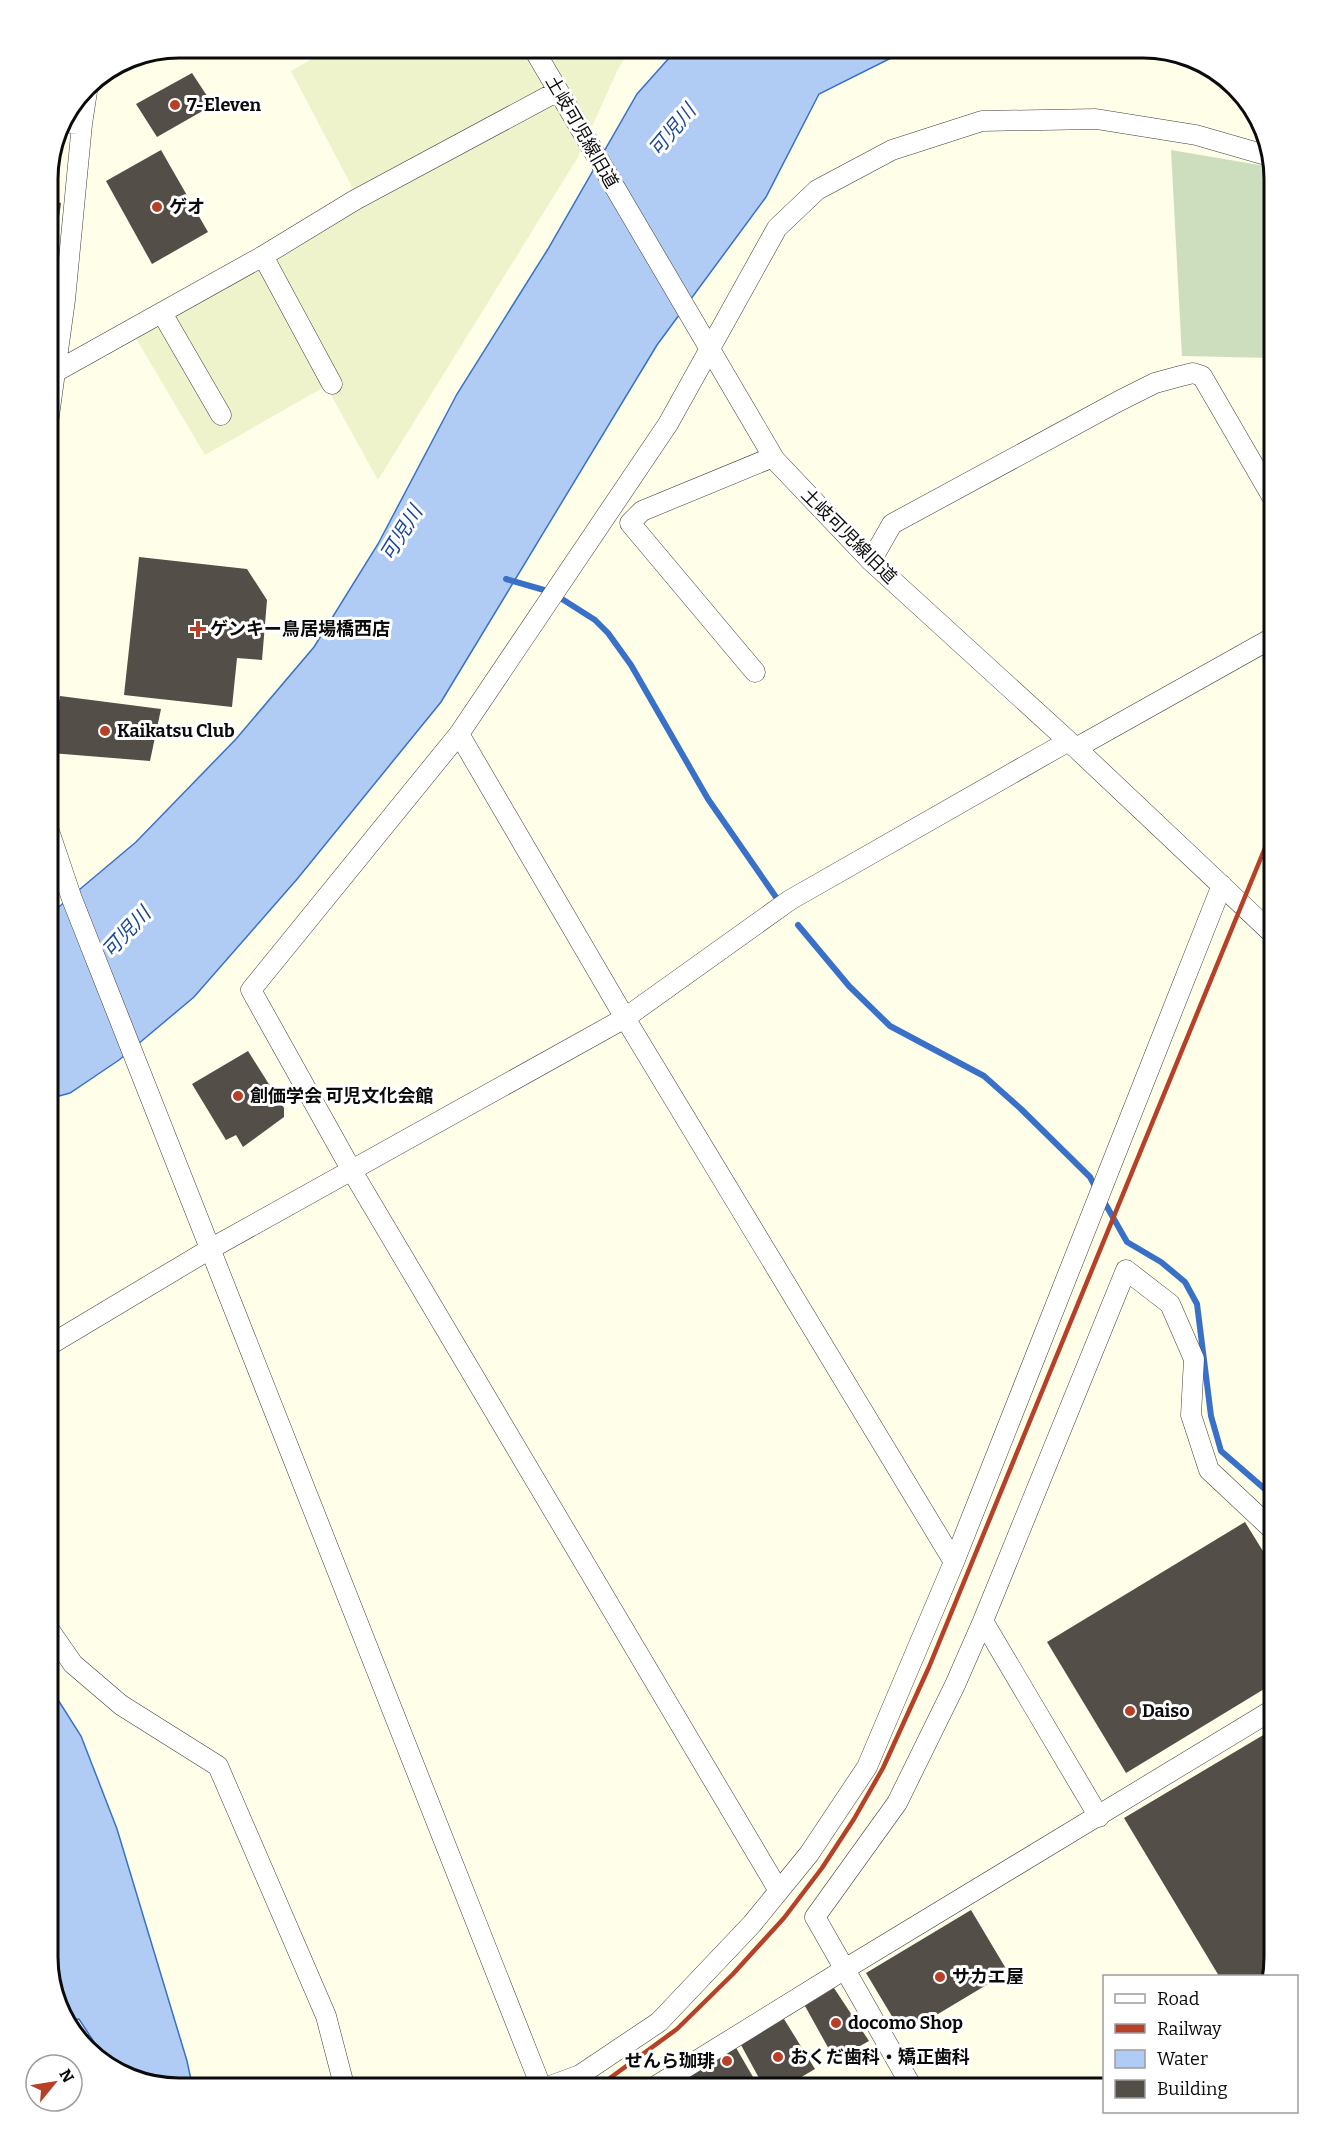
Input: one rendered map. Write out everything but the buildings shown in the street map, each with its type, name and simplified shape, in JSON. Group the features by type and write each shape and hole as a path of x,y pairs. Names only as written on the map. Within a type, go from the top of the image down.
{"street":[{"name":"土岐可児線旧道","path":"539,58 773,457 871,561 1264,925"},
{"path":"59,370 263,256 356,200 562,99"},
{"path":"779,1891 352,1171 252,990 459,734 668,424 777,228 817,190 892,150 982,121 1096,119 1196,135 1260,153"},
{"path":"59,339 72,124"},
{"path":"263,256 332,384"},
{"path":"162,313 221,415"},
{"path":"871,561 892,524 1128,396 1155,383 1193,372 1202,376 1264,483"},
{"path":"755,672 630,523 642,511 773,457"},
{"path":"58,1340 210,1249 624,1018 790,900 1071,745 1264,642"},
{"path":"459,734 624,1018 954,1562"},
{"path":"59,859 72,899 538,2078"},
{"path":"572,2078 580,2075 659,2022 752,1924 779,1891 809,1854 867,1767 954,1562 1222,885"},
{"path":"907,2078 815,1917 897,1803 955,1685 1126,1270 1170,1304 1194,1359 1191,1415 1209,1470 1264,1522"},
{"path":"983,1621 1099,1817"},
{"path":"58,1643 73,1664 121,1705 218,1766 326,2016 342,2078"},
{"path":"669,2078 1264,1715"}],"green space":[{"path":"313,58 625,58 578,157 378,480 326,386 205,455 131,330 360,202 291,71"},
{"path":"1171,150 1262,166 1264,358 1182,356"}],"water":[{"name":"可児川","path":"669,59 890,59 819,94 766,197 657,345 441,702 298,878 194,997 119,1060 70,1093 58,1096 59,907 136,842 236,739 314,647 378,544 457,394 548,249 637,94"},
{"path":"58,1700 81,1736 117,1829 191,2078 155,2076 126,2066 96,2045 79,2019 76,2019 65,1997 58,1958"}],"waterway":[{"path":"506,579 551,592 595,620 608,633 631,665 708,799 778,900"},
{"path":"798,925 849,986 890,1026 984,1076 1090,1177 1097,1190"},
{"path":"1102,1198 1127,1242 1161,1262 1185,1282 1197,1304 1211,1416 1221,1451 1264,1488"}],"railway":[{"path":"610,2078 677,2029 733,1974 784,1918 822,1868 854,1819 883,1768 929,1667 1264,850"}],"place":[{"name":"7-Eleven","path":"175,105"},
{"name":"ゲオ","path":"157,207"},
{"name":"ゲンキー鳥居場橋西店","path":"198,629"},
{"name":"Kaikatsu Club","path":"105,731"},
{"name":"創価学会 可児文化会館","path":"238,1096"},
{"name":"Daiso","path":"1130,1711"},
{"name":"サカエ屋","path":"940,1977"},
{"name":"docomo Shop","path":"836,2023"},
{"name":"おくだ歯科・矯正歯科","path":"778,2057"},
{"name":"せんら珈琲","path":"727,2061"}]}
